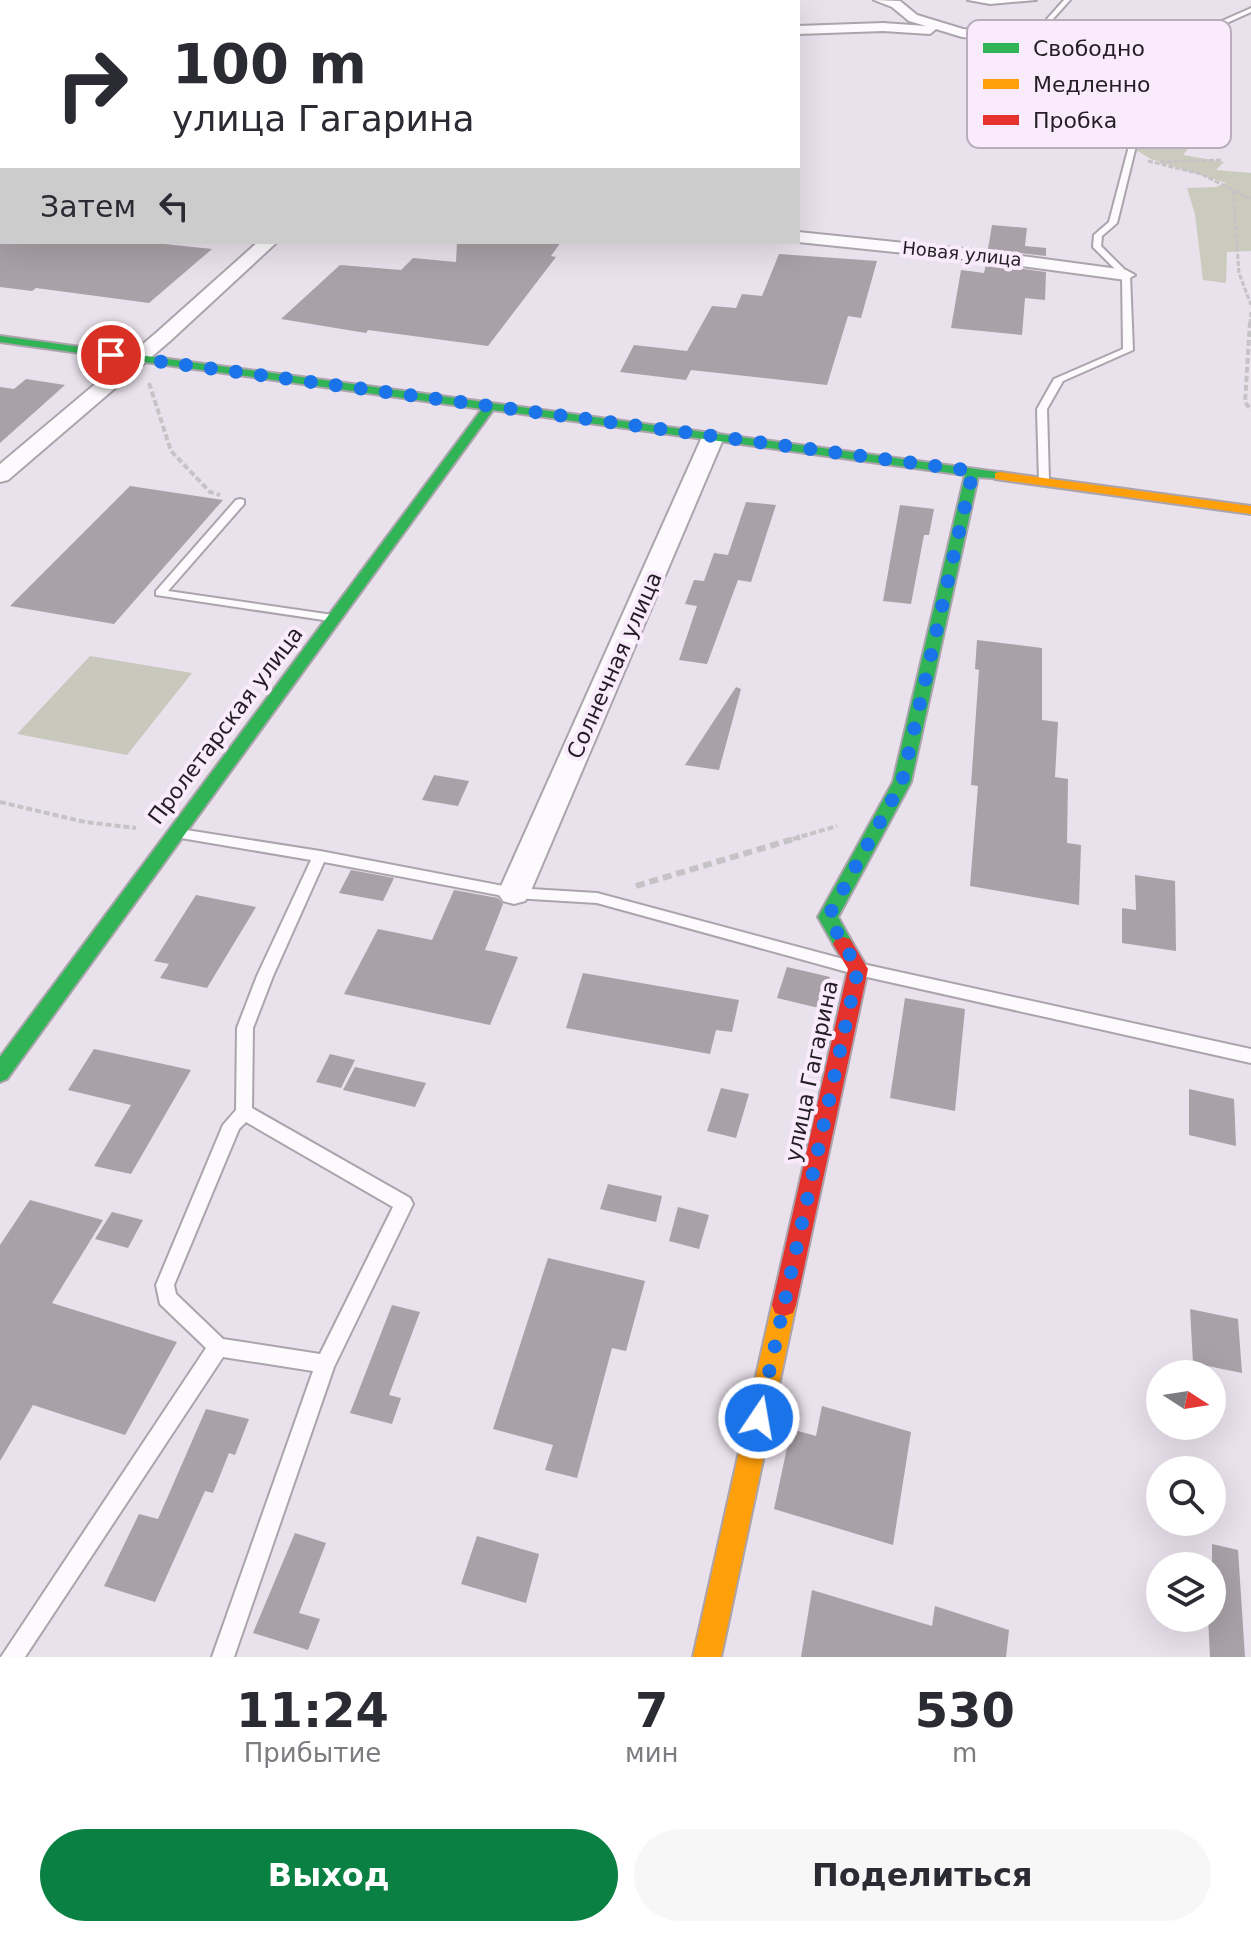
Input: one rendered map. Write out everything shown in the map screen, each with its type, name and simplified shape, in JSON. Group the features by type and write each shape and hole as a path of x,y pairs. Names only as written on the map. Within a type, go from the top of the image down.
{"street":[{"path":"880,0 896,4 913,18 956,31"},
{"path":"800,30 883,27 967,32"},
{"name":"Новая улица","path":"800,237 992,257 1126,275"},
{"path":"0,475 132,364 266,244"},
{"path":"0,339 132,364 490,406 1251,510"},
{"name":"Пролетарская улица","path":"0,1073 173,833 490,406"},
{"name":"Солнечная улица","path":"514,893 713,437"},
{"name":"улица Гагарина","path":"707,1657 858,969 828,917 902,782 973,471"}],"lane":[{"path":"971,0 1033,0"},
{"path":"1051,20 1067,0"},
{"path":"1229,20 1251,10"},
{"path":"1044,481 1042,409 1059,379 1128,350 1126,275 1097,247 1098,235 1113,223 1133,148"},
{"path":"240,502 160,593 334,619"},
{"path":"173,833 320,856 514,893 597,898 858,969 1251,1056"},
{"path":"320,856 265,976 245,1028 244,1112 232,1125 165,1285 167,1298 218,1347 325,1364"},
{"path":"223,1657 325,1364 404,1204 244,1112"},
{"path":"12,1657 218,1347"}],"path":[{"path":"1132,151 1155,163 1201,174 1251,199"},
{"path":"1155,163 1181,159 1221,160"},
{"path":"1233,190 1239,273 1251,308 1245,402 1251,410"},
{"path":"132,364 147,377 171,451 210,492 240,502"},
{"path":"0,802 85,822 173,833"},
{"path":"597,898 839,826"}],"shaded area":[{"path":"1189,148 1183,155 1224,162 1216,170 1251,173 1251,251 1227,252 1226,283 1203,280 1195,214 1187,188 1216,187 1226,183 1151,159 1136,150"},
{"path":"90,656 192,673 127,755 17,734"}],"building":[{"path":"992,225 1027,228 1025,246 1046,248 1046,256 988,249"},
{"path":"0,244 165,244 212,249 149,303 36,288 32,291 0,287"},
{"path":"457,244 560,244 551,256 556,257 488,346 368,330 366,333 281,319 340,265 401,270 413,258 456,262"},
{"path":"779,254 877,261 861,318 848,316 827,385 691,370 686,380 620,372 634,345 687,351 712,306 736,308 742,294 762,296"},
{"path":"986,264 1046,272 1045,300 1025,298 1022,335 951,328 961,270 984,273"},
{"path":"26,379 65,385 0,443 0,387 14,389"},
{"path":"130,486 223,500 114,624 10,606"},
{"path":"746,502 776,505 751,582 738,580 707,664 679,660 697,606 685,604 694,580 704,581 714,553 728,555"},
{"path":"900,505 934,509 929,535 924,535 911,604 883,601"},
{"path":"977,640 1042,648 1042,720 1058,722 1055,777 1068,779 1067,843 1081,845 1079,905 970,886 978,786 971,785 979,670 975,669"},
{"path":"736,687 741,689 719,770 685,765"},
{"path":"434,775 469,781 458,806 422,800"},
{"path":"351,870 394,878 383,901 339,893"},
{"path":"1135,875 1175,881 1176,951 1122,943 1122,908 1136,910"},
{"path":"454,890 498,898 503,904 485,950 518,957 490,1025 344,994 378,929 432,940"},
{"path":"196,895 256,907 207,988 160,978 169,964 154,961"},
{"path":"787,967 830,977 823,1009 777,998"},
{"path":"583,973 739,1000 732,1032 716,1030 710,1054 566,1028"},
{"path":"905,998 965,1009 955,1111 890,1098"},
{"path":"94,1049 191,1070 131,1174 94,1166 131,1105 68,1090"},
{"path":"330,1054 355,1060 341,1088 316,1082"},
{"path":"355,1067 426,1083 415,1107 343,1090"},
{"path":"721,1088 749,1094 736,1138 707,1131"},
{"path":"1189,1089 1234,1099 1236,1146 1189,1135"},
{"path":"608,1184 662,1196 656,1222 600,1209"},
{"path":"30,1200 103,1220 52,1303 177,1342 125,1435 33,1405 0,1461 0,1245"},
{"path":"678,1207 709,1215 699,1249 669,1241"},
{"path":"112,1212 143,1220 128,1248 95,1239"},
{"path":"548,1258 645,1281 626,1351 612,1348 577,1478 545,1470 553,1445 493,1429"},
{"path":"392,1305 420,1312 389,1395 401,1398 392,1424 350,1413"},
{"path":"1190,1309 1238,1319 1242,1373 1226,1370 1226,1360 1193,1360"},
{"path":"822,1406 911,1432 893,1545 774,1509 791,1429 816,1436"},
{"path":"206,1409 249,1419 235,1455 229,1453 213,1493 205,1491 155,1602 104,1586 139,1514 158,1519"},
{"path":"295,1533 326,1543 299,1613 320,1619 308,1650 253,1633"},
{"path":"477,1536 539,1554 526,1603 461,1584"},
{"path":"1212,1544 1238,1550 1245,1657 1210,1657 1209,1632 1226,1632 1226,1552 1212,1552"},
{"path":"812,1590 932,1626 935,1606 1009,1630 1006,1657 801,1657"}],"traffic: fast":[{"path":"0,339 1000,476"},
{"path":"0,1073 490,406"},
{"path":"843,944 828,917 902,782 973,471"}],"traffic: slow":[{"path":"1000,476 1251,510"},
{"path":"707,1657 784,1305"}],"traffic: jam":[{"path":"784,1305 858,969 843,944"}],"route":[{"path":"111,355 973,471 902,782 828,917 858,969 759,1418"}]}
